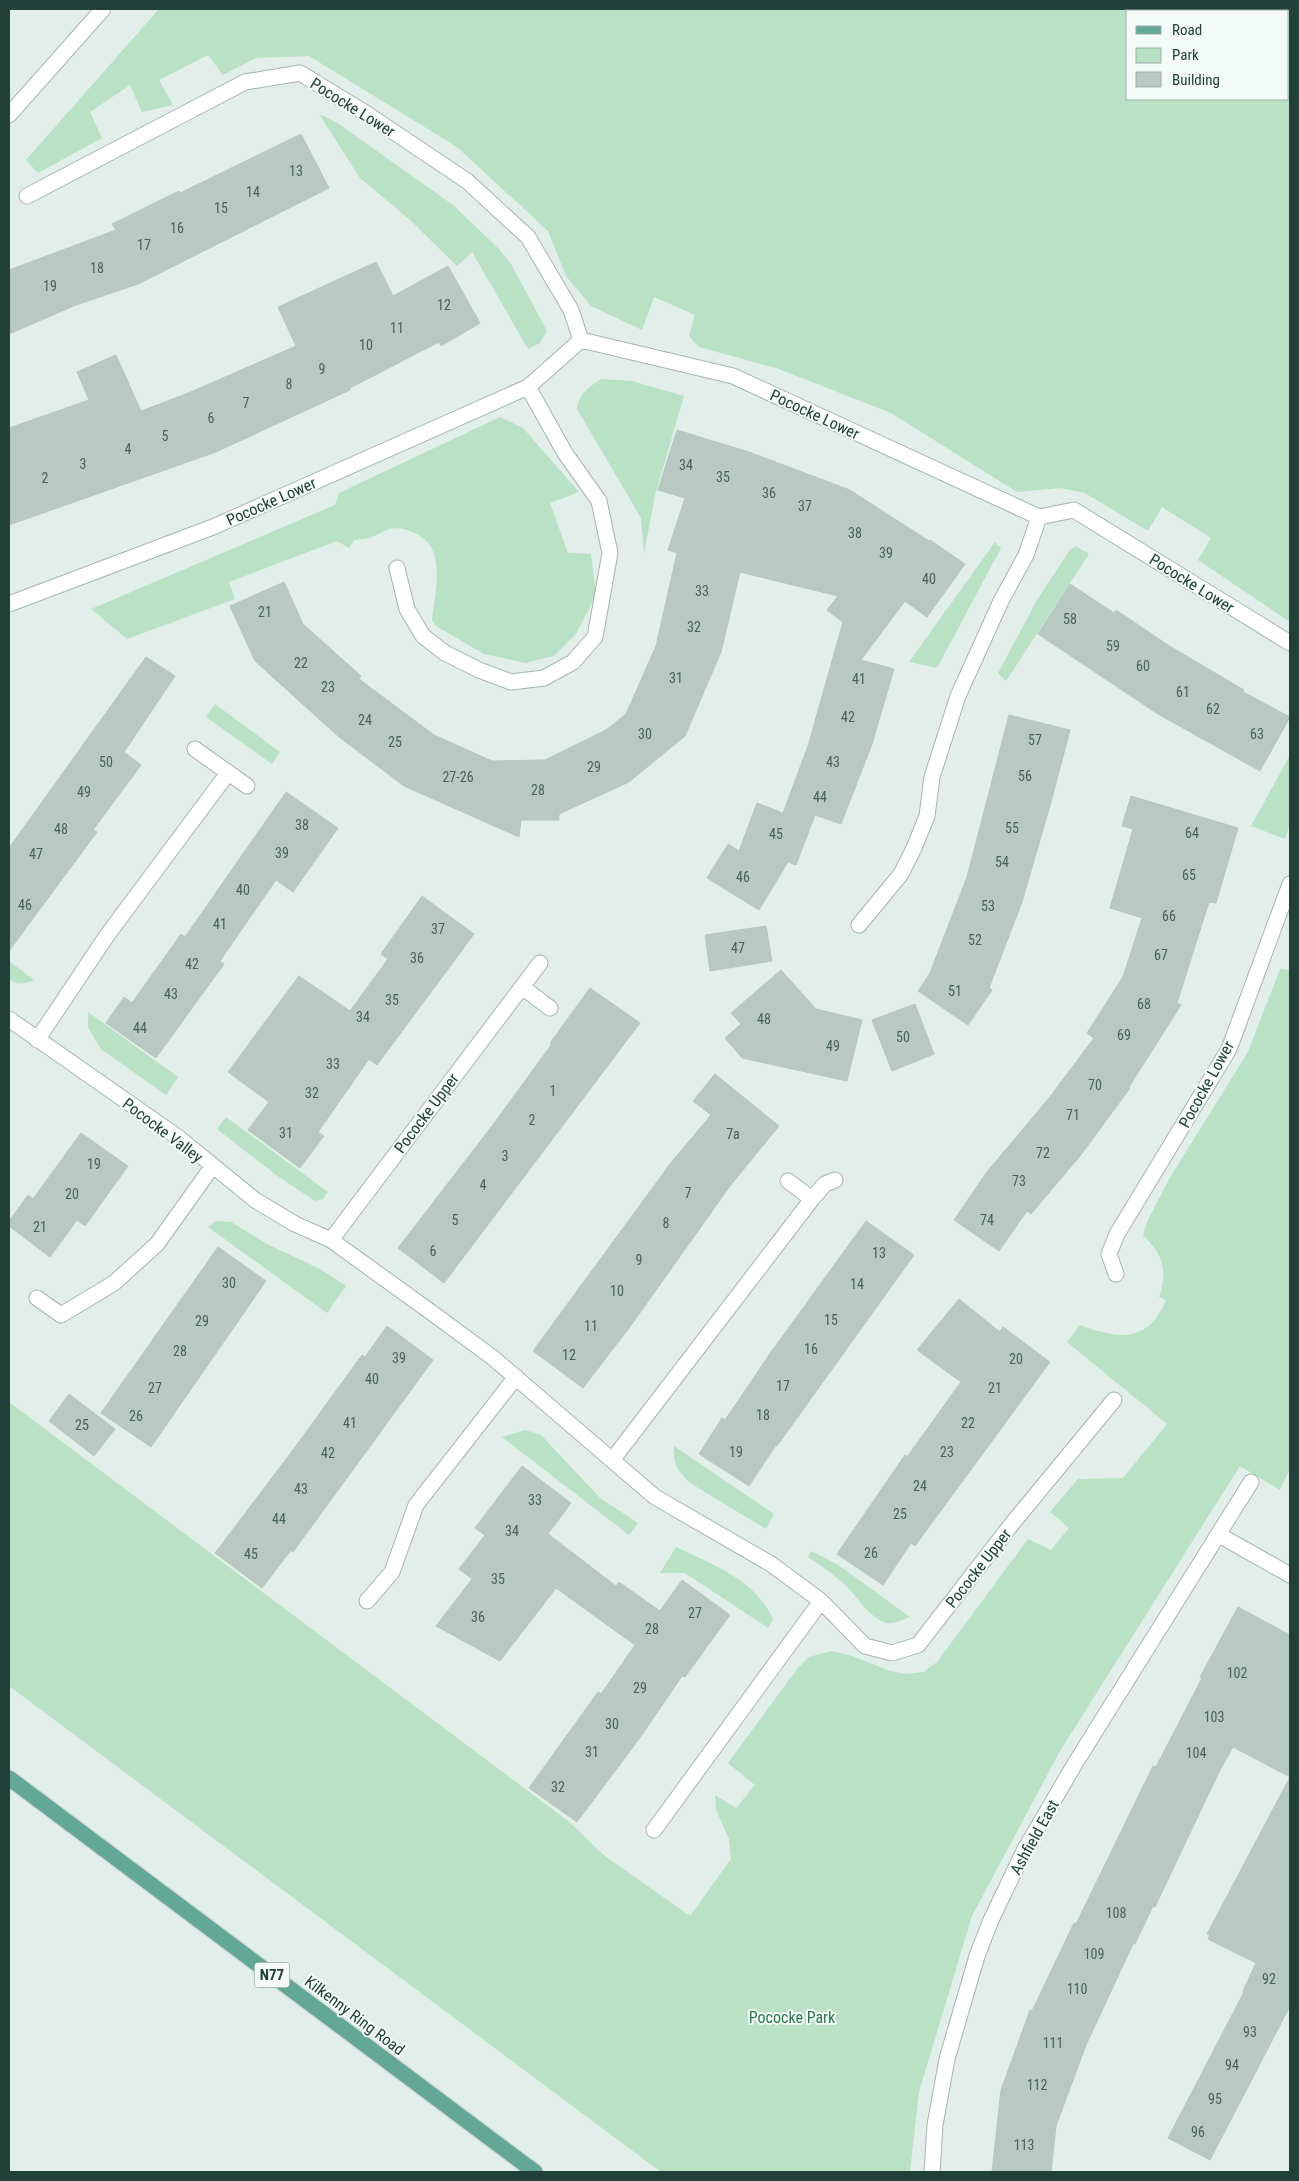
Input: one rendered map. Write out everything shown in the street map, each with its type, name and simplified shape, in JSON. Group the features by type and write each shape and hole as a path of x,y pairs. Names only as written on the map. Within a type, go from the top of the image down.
{"main road":[{"name":"Kilkenny Ring Road","path":"9,1778 535,2172"}],"street":[{"path":"9,116 103,9"},
{"name":"Pococke Lower","path":"26,196 245,82 300,73 367,114 467,181 528,237 572,310 581,340"},
{"name":"Pococke Lower","path":"9,604 213,527 528,387 581,340"},
{"name":"Pococke Lower","path":"581,340 733,376 1039,517 1074,510 1290,643"},
{"path":"397,568 406,609 423,636 454,657 479,670 511,682 544,678 573,662 595,638 610,554 599,501 565,453 528,387"},
{"path":"859,925 901,874 914,848 927,816 932,777 958,696 1001,601 1026,555 1039,517"},
{"path":"195,749 247,786"},
{"path":"37,1040 108,934 228,773"},
{"name":"Pococke Lower","path":"1116,1274 1109,1254 1117,1234 1229,1049 1290,884"},
{"name":"Pococke Upper","path":"331,1240 540,963"},
{"path":"522,987 550,1008"},
{"name":"Pococke Valley","path":"9,1019 143,1112 212,1167 157,1244 114,1283 61,1315 37,1298"},
{"name":"Pococke Upper","path":"212,1167 255,1200 295,1224 331,1240 492,1357 655,1497 771,1564 821,1601 865,1646 892,1653 918,1645 1011,1525 1114,1400"},
{"path":"613,1459 812,1199 825,1184 835,1180"},
{"path":"788,1182 812,1199"},
{"path":"367,1601 392,1572 416,1505 516,1377"},
{"name":"Ashfield East","path":"932,2172 935,2125 945,2068 977,1956 991,1920 1026,1849 1076,1762 1251,1482"},
{"path":"1219,1535 1290,1575"},
{"path":"654,1830 821,1601"}],"green space":[{"path":"159,9 1290,9 1290,622 1198,560 1211,538 1162,507 1148,531 1085,493 1060,488 1017,492 891,413 776,368 699,347 689,336 695,315 654,297 642,330 591,306 566,276 548,231 457,147 309,56 256,58 223,75 208,55 159,80 173,105 142,112 130,85 90,112 102,138 38,173 26,160"},
{"path":"319,114 336,122 453,205 498,248 511,264 547,331 540,343 528,349 472,252 457,266 410,220 360,178"},
{"path":"601,379 632,381 684,396 655,495 644,554 641,518 577,409 582,395"},
{"path":"500,417 523,428 579,492 550,503 568,553 591,554 596,595 576,634 554,656 526,663 484,654 436,626 432,620 437,572 432,550 426,541 417,534 398,528 370,538 354,540 349,548 337,541 229,582 235,599 127,639 91,609 335,505 339,493"},
{"path":"995,542 1001,548 937,668 909,662"},
{"path":"1076,546 1089,554 1006,681 998,673 1037,600 1069,551"},
{"path":"215,704 280,752 272,764 206,717"},
{"path":"1290,755 1290,824 1285,839 1251,826"},
{"path":"9,961 34,980 21,984 9,979"},
{"name":"Pococke Park","path":"1280,969 1290,970 1290,1468 1280,1490 1240,1466 1060,1751 972,1916 919,2092 910,2172 661,2172 9,1686 9,1402 568,1821 605,1856 690,1916 731,1859 729,1839 716,1810 715,1795 736,1808 755,1785 728,1763 797,1669 809,1657 831,1651 852,1656 890,1671 907,1674 923,1672 937,1662 1028,1539 1051,1550 1069,1528 1050,1512 1078,1479 1123,1478 1167,1424 1067,1342 1080,1325 1107,1333 1130,1334 1141,1331 1159,1314 1166,1300 1159,1297 1162,1288 1163,1271 1155,1249 1143,1236 1147,1222 1169,1179 1248,1052"},
{"path":"88,1012 178,1077 166,1095 101,1049 88,1028"},
{"path":"226,1117 328,1192 323,1199 315,1201 276,1175 217,1129"},
{"path":"216,1221 231,1222 267,1244 320,1269 346,1286 327,1313 208,1227"},
{"path":"525,1430 541,1435 600,1498 638,1523 629,1535 502,1437"},
{"path":"674,1446 774,1514 766,1529 690,1483 677,1467 674,1458"},
{"path":"676,1547 718,1567 744,1583 765,1605 773,1619 768,1628 685,1573 660,1573"},
{"path":"811,1551 837,1564 910,1617 899,1622 887,1623 875,1617 841,1582 808,1557"}],"building":[{"path":"301,134 329,188 138,284 76,305 9,334 9,270 116,230 112,224"},
{"path":"376,262 393,296 448,266 480,323 441,346 439,342 350,388 350,390 216,452 9,525 9,428 89,400 77,372 116,355 141,411 186,394 296,346 278,307"},
{"path":"677,430 749,452 850,490 965,564 927,617 905,601 861,660 894,669 872,744 841,824 815,815 796,865 788,862 759,910 707,878 728,844 739,851 757,803 783,813 808,746 843,622 827,610 838,596 740,572 721,652 685,736 629,782 559,814 559,820 521,820 519,837 404,786 339,737 255,661 230,606 284,582 303,624 361,676 359,679 434,735 492,761 545,760 606,730 626,714 656,646 677,553 668,550 685,498 658,490"},
{"path":"1070,584 1114,613 1116,610 1171,647 1244,690 1243,692 1290,717 1260,771 1158,714 1038,634"},
{"path":"146,657 175,676 124,752 141,765 93,830 97,832 9,951 9,848"},
{"path":"1009,715 1070,730 1022,902 989,988 992,990 968,1025 918,991 930,973 967,877"},
{"path":"286,792 338,828 293,892 276,880 220,961 224,964 156,1058 106,1023 124,997 132,1003 181,934 185,937"},
{"path":"1131,796 1238,828 1216,903 1209,902 1177,1003 1181,1005 1130,1088 1080,1156 1031,1214 1027,1211 999,1251 954,1220 986,1173 1049,1098 1094,1038 1087,1033 1123,977 1142,918 1110,908 1133,829 1122,826"},
{"path":"422,896 474,934 377,1065 369,1059 318,1132 324,1136 300,1168 248,1130 269,1102 228,1072 299,976 350,1011 388,959 381,954"},
{"path":"766,926 772,961 710,971 705,935"},
{"path":"781,970 816,1009 862,1020 847,1081 742,1058 725,1038 741,1024 731,1013"},
{"path":"590,988 640,1023 444,1283 398,1248 489,1130"},
{"path":"915,1004 934,1054 892,1071 872,1020"},
{"path":"715,1074 779,1126 730,1186 632,1324 583,1388 533,1351 670,1164 711,1115 693,1101"},
{"path":"81,1133 128,1166 85,1226 77,1220 50,1257 9,1226 9,1221 28,1195 33,1199"},
{"path":"866,1221 914,1255 776,1445 749,1486 699,1454 722,1418 725,1420 769,1355"},
{"path":"218,1247 266,1281 151,1447 101,1413"},
{"path":"959,1299 1000,1332 1003,1327 1050,1362 915,1546 911,1543 883,1585 837,1554 905,1455 907,1457 961,1382 917,1350"},
{"path":"387,1326 433,1360 293,1552 291,1550 262,1588 215,1553 362,1355 365,1357"},
{"path":"69,1394 115,1429 94,1456 49,1421"},
{"path":"522,1466 571,1503 548,1534 616,1586 619,1582 660,1611 682,1580 730,1615 685,1677 682,1676 639,1739 577,1822 529,1788 598,1692 601,1694 635,1645 556,1588 500,1661 436,1626 472,1579 459,1569 485,1535 475,1528"},
{"path":"1238,1607 1290,1635 1290,1777 1233,1747 1218,1774 1155,1907 1153,1906 1135,1944 1133,1944 1086,2045 1056,2126 1051,2172 992,2172 1001,2090 1030,2010 1032,2011 1074,1923 1076,1924 1153,1766 1156,1767 1202,1678 1200,1677"},
{"path":"1290,1777 1290,2006 1210,2160 1168,2138 1244,1992 1256,1963 1208,1939 1210,1935 1207,1934"}]}
